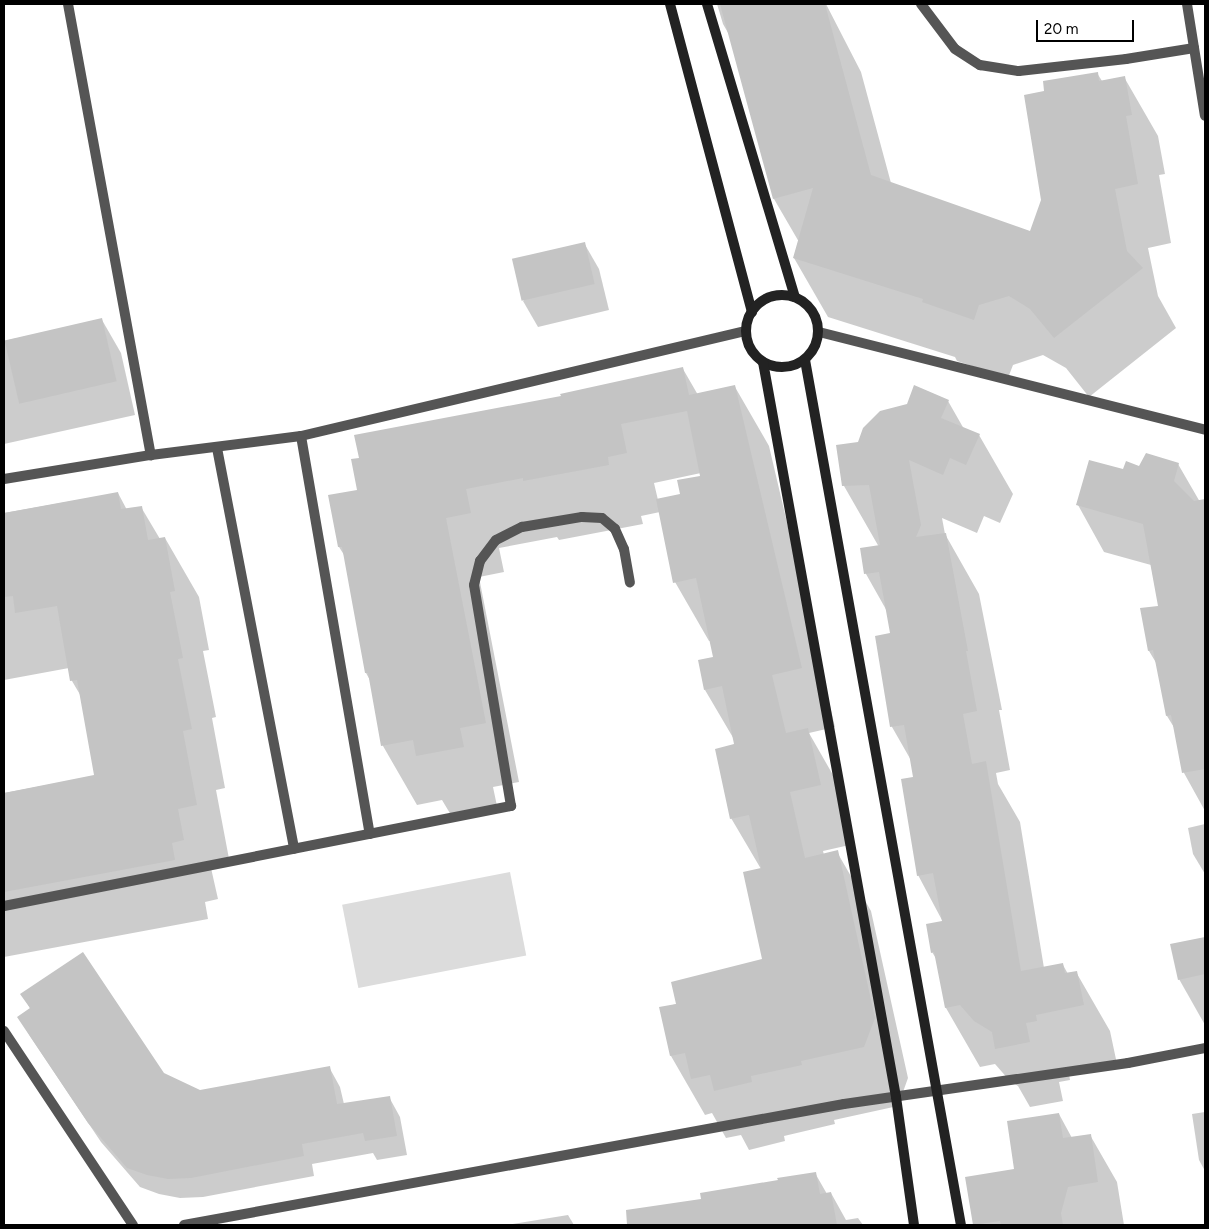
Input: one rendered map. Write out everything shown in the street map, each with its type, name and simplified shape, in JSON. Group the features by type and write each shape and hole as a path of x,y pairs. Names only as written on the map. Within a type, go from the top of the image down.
{"street":[{"path":"68,4 151,455"},
{"path":"670,4 752,312"},
{"path":"708,4 795,297"},
{"path":"921,4 955,49 980,65 1018,72 1126,59 1194,48"},
{"path":"1187,4 1205,116"},
{"path":"774,295 795,297 806,303 816,316 819,332 816,348 805,360 790,368 774,367 763,362 749,347 745,331 752,312 759,302 774,295"},
{"path":"4,479 151,455 301,436 745,331"},
{"path":"819,332 1205,430"},
{"path":"805,360 961,1225"},
{"path":"763,362 896,1097 914,1225"},
{"path":"301,436 370,834"},
{"path":"217,448 294,849"},
{"path":"4,906 512,806 474,585 480,561 496,540 522,528 582,517 602,518 615,529 624,549 630,582"},
{"path":"4,1031 133,1225"},
{"path":"184,1225 835,1106 1128,1063 1205,1048"}],"shaded area":[{"path":"510,872 526,955 358,988 342,905"}],"building":[{"path":"720,4 825,4 871,175 1030,231 1041,200 1024,95 1044,91 1043,81 1098,72 1099,81 1125,76 1132,115 1126,116 1138,184 1115,189 1127,251 1143,268 1054,338 1030,309 1009,296 979,305 974,320 922,302 923,299 793,258 813,188 773,199"},
{"path":"585,242 595,284 522,301 512,259"},
{"path":"102,318 117,381 19,404 5,340"},
{"path":"683,367 689,395 735,385 802,668 772,675 786,733 808,728 821,785 790,792 805,858 838,850 875,1018 864,1047 801,1061 802,1065 751,1076 752,1082 714,1091 710,1075 691,1079 685,1053 670,1056 659,1007 676,1004 671,982 762,959 743,872 761,868 749,815 730,819 715,749 734,744 722,686 704,690 698,660 713,657 696,578 673,583 656,499 680,494 677,480 700,476 687,411 621,424 627,453 608,457 609,465 523,481 523,478 466,489 471,513 446,518 486,723 460,728 464,747 416,756 413,740 381,746 368,673 365,673 342,547 338,547 328,495 357,490 351,459 359,458 354,435 561,396 560,394"},
{"path":"914,385 949,400 941,418 980,434 966,465 950,458 943,475 909,460 921,525 916,537 946,533 977,711 963,714 972,764 986,761 1021,971 1063,963 1065,973 1077,971 1084,1005 1036,1015 1037,1021 1026,1023 1030,1042 995,1049 992,1032 974,1021 960,1005 945,1008 934,952 931,953 926,924 942,921 933,873 917,876 901,779 913,777 904,725 890,727 875,636 890,633 879,572 864,574 860,548 880,545 869,485 842,486 836,445 858,442 863,428 880,411 907,404"},
{"path":"1146,453 1179,463 1174,481 1194,501 1205,499 1205,769 1182,773 1171,715 1166,716 1153,650 1148,651 1140,608 1158,606 1143,524 1076,505 1089,460 1123,469 1126,461 1139,466"},
{"path":"118,492 121,509 142,506 148,540 165,537 175,591 170,592 183,658 178,659 192,729 183,731 197,805 178,809 184,840 172,843 175,860 4,892 4,793 94,775 77,680 70,681 57,606 15,613 13,596 4,597 4,513"},
{"path":"1205,937 1205,974 1178,980 1170,944"},
{"path":"83,952 164,1073 200,1090 330,1066 337,1104 390,1096 397,1136 365,1141 363,1133 302,1144 304,1156 191,1178 168,1179 147,1175 127,1168 88,1123 17,1017 30,1008 20,994"},
{"path":"1059,1113 1063,1138 1091,1134 1098,1182 1068,1187 1061,1213 1063,1225 1001,1225 1000,1221 973,1225 965,1177 1014,1169 1007,1121"},
{"path":"816,1172 820,1194 831,1192 837,1225 627,1225 626,1210 701,1199 700,1193"}]}
